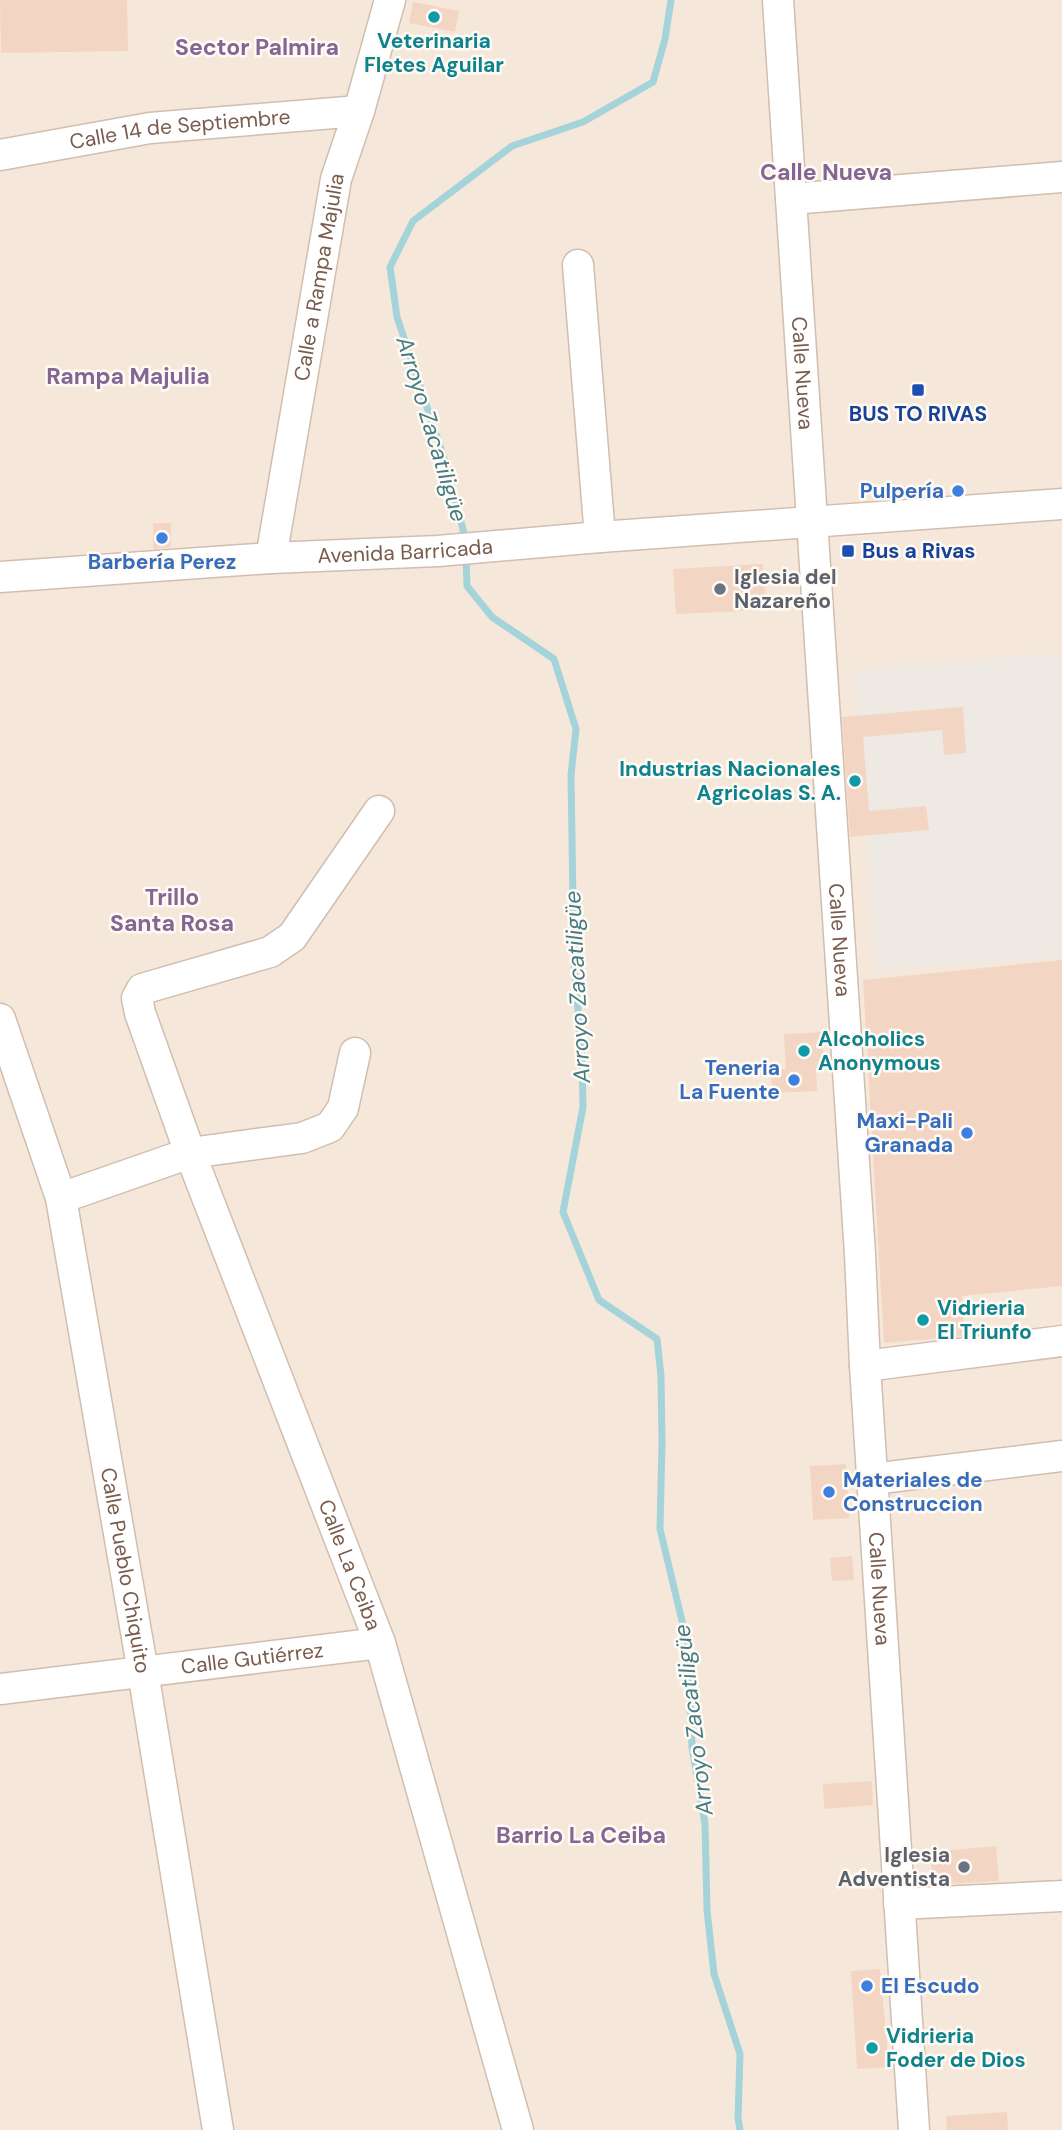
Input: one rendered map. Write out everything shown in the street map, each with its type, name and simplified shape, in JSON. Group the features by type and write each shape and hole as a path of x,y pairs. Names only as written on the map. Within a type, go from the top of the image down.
{"street":[{"name":"Calle a Rampa Majulia","path":"271,558 336,179 359,111 390,0"},
{"name":"Calle Nueva","path":"778,0 914,2130"},
{"name":"Calle 14 de Septiembre","path":"0,155 150,128 359,111"},
{"path":"791,199 1062,177"},
{"path":"578,265 600,537"},
{"name":"Avenida Barricada","path":"0,577 271,558 438,551 1062,505"},
{"name":"Calle La Ceiba","path":"379,811 292,937 270,952 142,989 137,998 190,1153 380,1643 518,2130"},
{"name":"Calle Pueblo Chiquito","path":"0,1019 61,1198 143,1672 218,2130"},
{"path":"61,1198 190,1153 302,1138 330,1127 343,1108 355,1053"},
{"path":"865,1366 1062,1341"},
{"path":"872,1479 1062,1456"},
{"name":"Calle Gutiérrez","path":"0,1689 380,1643"},
{"path":"899,1904 1062,1896"}],"shaded area":[{"path":"0,0 1062,0 1062,2130 0,2130"},
{"path":"1062,653 1062,957 876,971 853,670"}],"building":[{"path":"0,0 127,0 128,51 1,53"},
{"name":"Veterinaria Fletes Aguilar","path":"413,2 459,11 455,32 409,23"},
{"name":"Barbería Perez","path":"153,523 171,523 171,547 153,549"},
{"name":"Iglesia del Nazareño","path":"763,564 766,610 676,614 673,569"},
{"name":"Industrias Nacionales Agricolas S. A.","path":"963,707 966,753 944,755 942,730 863,737 869,811 926,806 929,830 850,837 842,717"},
{"name":"Maxi-Pali Granada","path":"1062,960 1062,1286 962,1296 965,1336 884,1343 863,980"},
{"path":"822,1032 824,1067 816,1068 817,1091 772,1093 771,1069 786,1069 784,1034"},
{"name":"Materiales de Construccion","path":"846,1464 849,1518 813,1520 810,1466"},
{"path":"852,1556 854,1580 832,1581 830,1558"},
{"path":"872,1781 873,1805 824,1809 823,1784"},
{"name":"Iglesia Adventista","path":"996,1846 999,1881 933,1885 930,1852"},
{"path":"880,1969 889,2067 857,2069 851,1971"},
{"path":"1007,2112 1008,2130 947,2130 946,2116"}],"waterway":[{"name":"Arroyo Zacatiligüe","path":"466,541 446,464 397,317 390,267 413,221 512,146 583,122 653,82 665,39 671,0"},
{"name":"Arroyo Zacatiligüe","path":"466,557 467,586 492,617 554,659 576,729 571,775 574,965 582,1054 583,1107 563,1212 599,1300 657,1339 661,1376 660,1529 688,1646 692,1747 705,1824 707,1910 714,1974 740,2054 740,2130"}],"place":[{"name":"Veterinaria Fletes Aguilar","path":"434,17"},
{"name":"BUS TO RIVAS","path":"918,390"},
{"name":"Pulpería","path":"958,491"},
{"name":"Barbería Perez","path":"162,538"},
{"name":"Bus a Rivas","path":"848,551"},
{"name":"Iglesia del Nazareño","path":"720,589"},
{"name":"Industrias Nacionales Agricolas S. A.","path":"855,781"},
{"name":"Alcoholics Anonymous","path":"804,1051"},
{"name":"Teneria La Fuente","path":"794,1080"},
{"name":"Maxi-Pali Granada","path":"967,1133"},
{"name":"Vidrieria El Triunfo","path":"923,1320"},
{"name":"Materiales de Construccion","path":"829,1492"},
{"name":"Iglesia Adventista","path":"964,1867"},
{"name":"El Escudo","path":"867,1986"},
{"name":"Vidrieria Foder de Dios","path":"872,2048"}],"district":[{"name":"Sector Palmira","path":"257,47"},
{"name":"Calle Nueva","path":"826,172"},
{"name":"Rampa Majulia","path":"128,376"},
{"name":"Trillo Santa Rosa","path":"172,910"},
{"name":"Barrio La Ceiba","path":"581,1835"}]}
